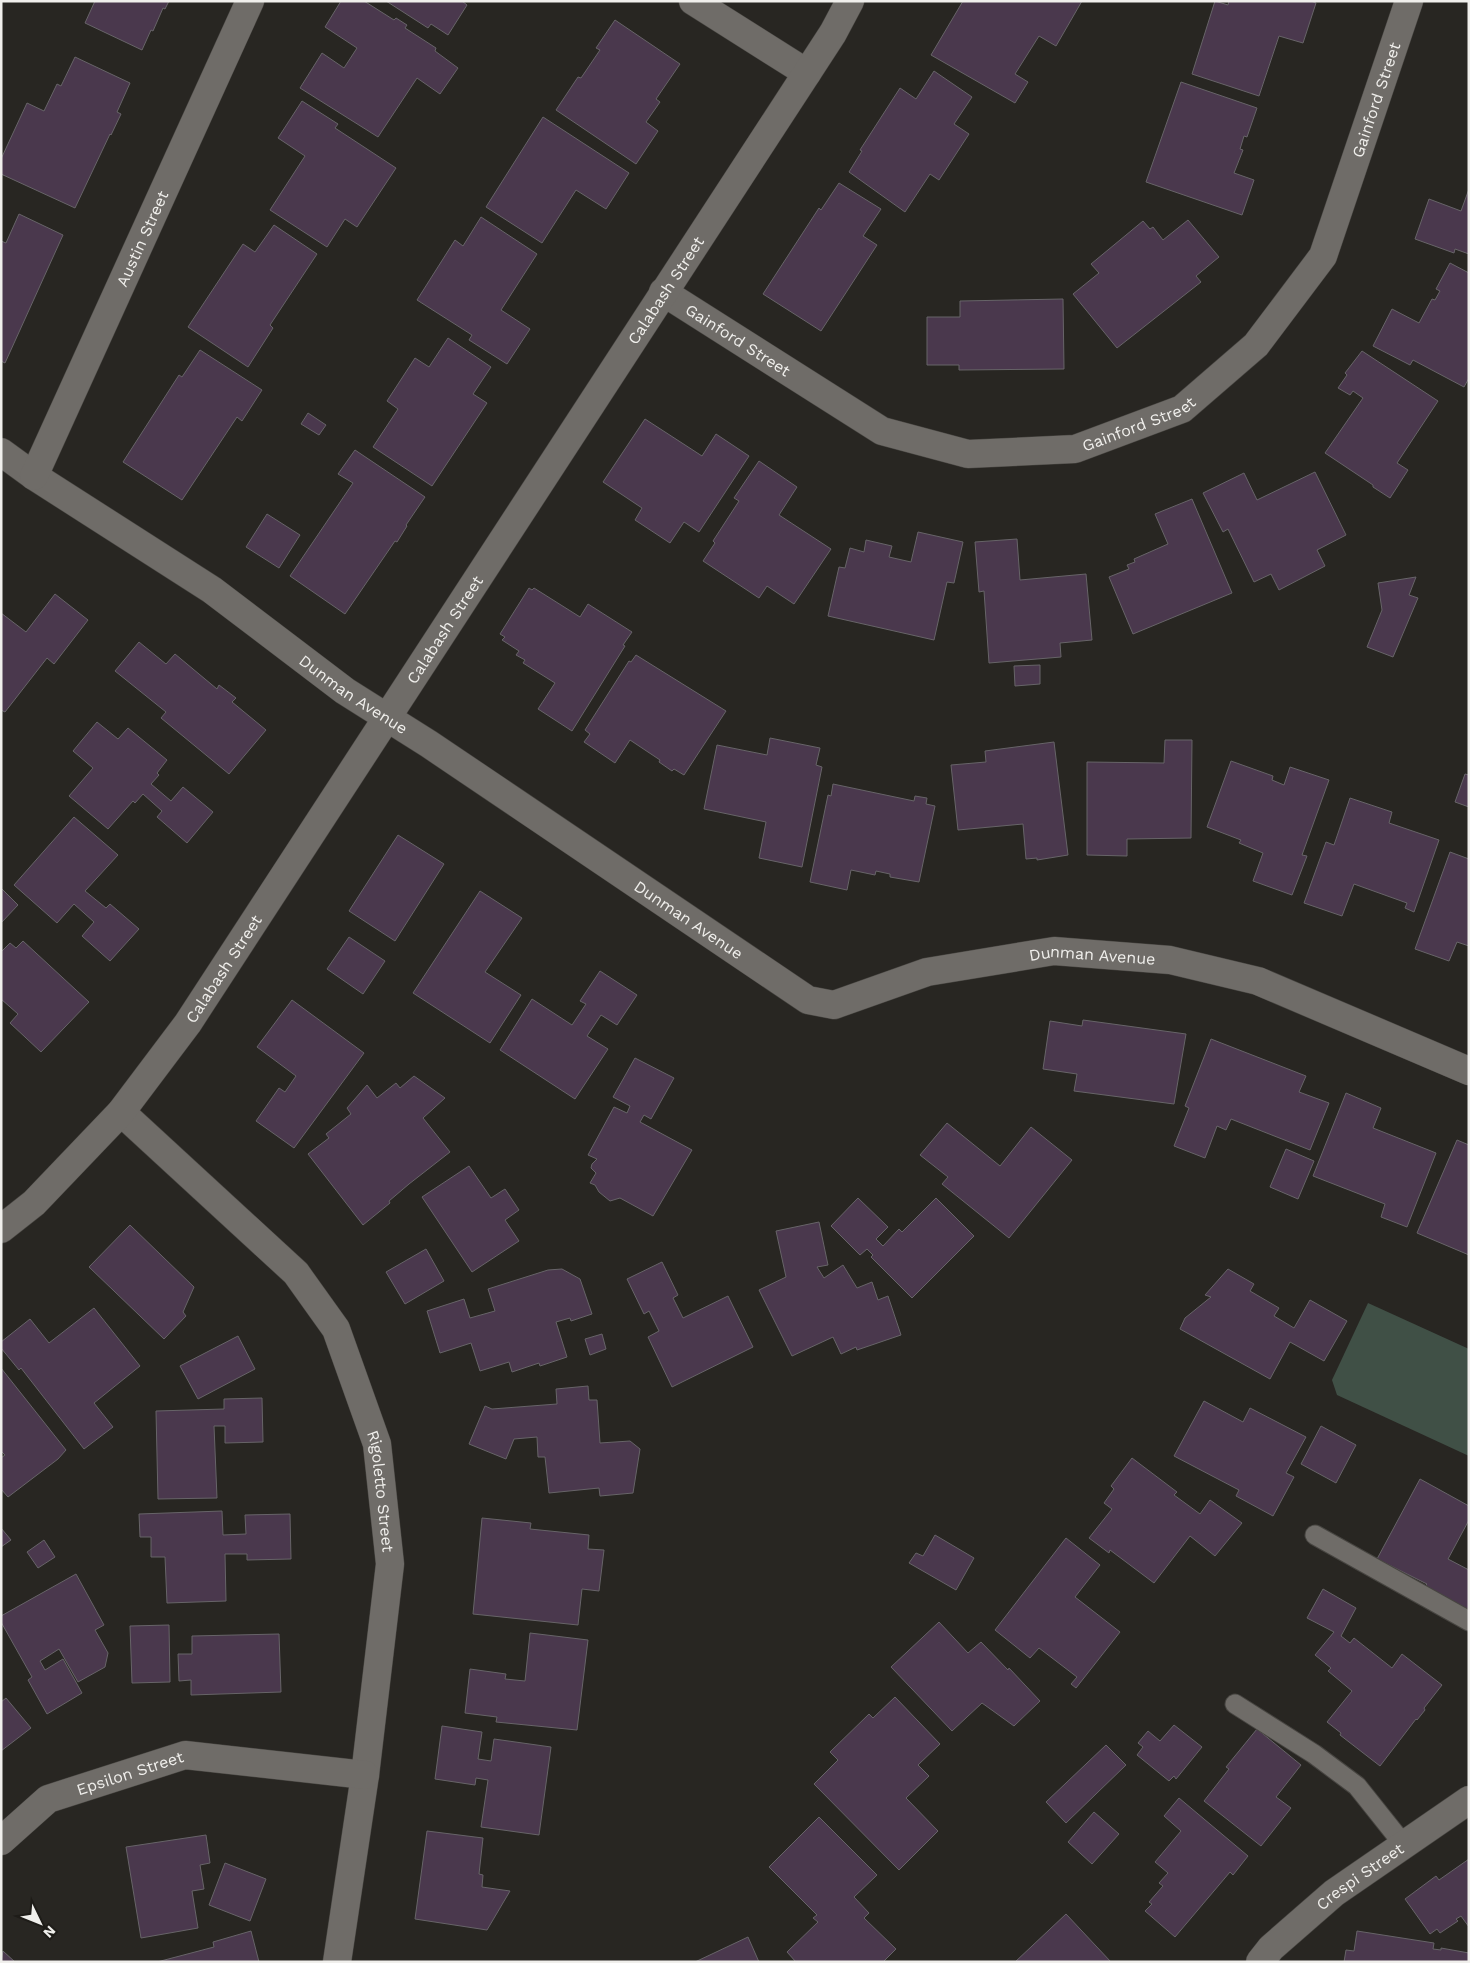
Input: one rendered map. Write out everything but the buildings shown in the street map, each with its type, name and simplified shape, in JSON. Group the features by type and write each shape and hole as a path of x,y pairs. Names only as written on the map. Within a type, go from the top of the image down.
{"street":[{"name":"Austin Street","path":"34,476 250,1"},
{"path":"694,1 806,73"},
{"name":"Calabash Street","path":"1,1229 34,1203 121,1112 188,1023 388,719 832,33 850,1"},
{"name":"Gainford Street","path":"663,292 882,431 968,454 1075,449 1182,409 1256,345 1323,256 1409,1"},
{"name":"Dunman Avenue","path":"1,452 34,476 212,590 345,691 808,1000 834,1005 927,972 1054,951 1170,960 1258,981 1469,1071"},
{"name":"Rigoletto Street","path":"121,1112 296,1274 336,1329 378,1444 390,1564 365,1775 337,1962"},
{"name":"Epsilon Street","path":"1,1841 48,1799 185,1755 365,1775"},
{"name":"Crespi Street","path":"1260,1962 1271,1948 1334,1892 1469,1800"}],"lane":[{"path":"1315,1535 1469,1621"},
{"path":"1235,1704 1314,1754 1356,1786 1404,1845"}],"green space":[{"path":"1368,1303 1469,1349 1469,1456 1337,1395 1332,1380"}]}
